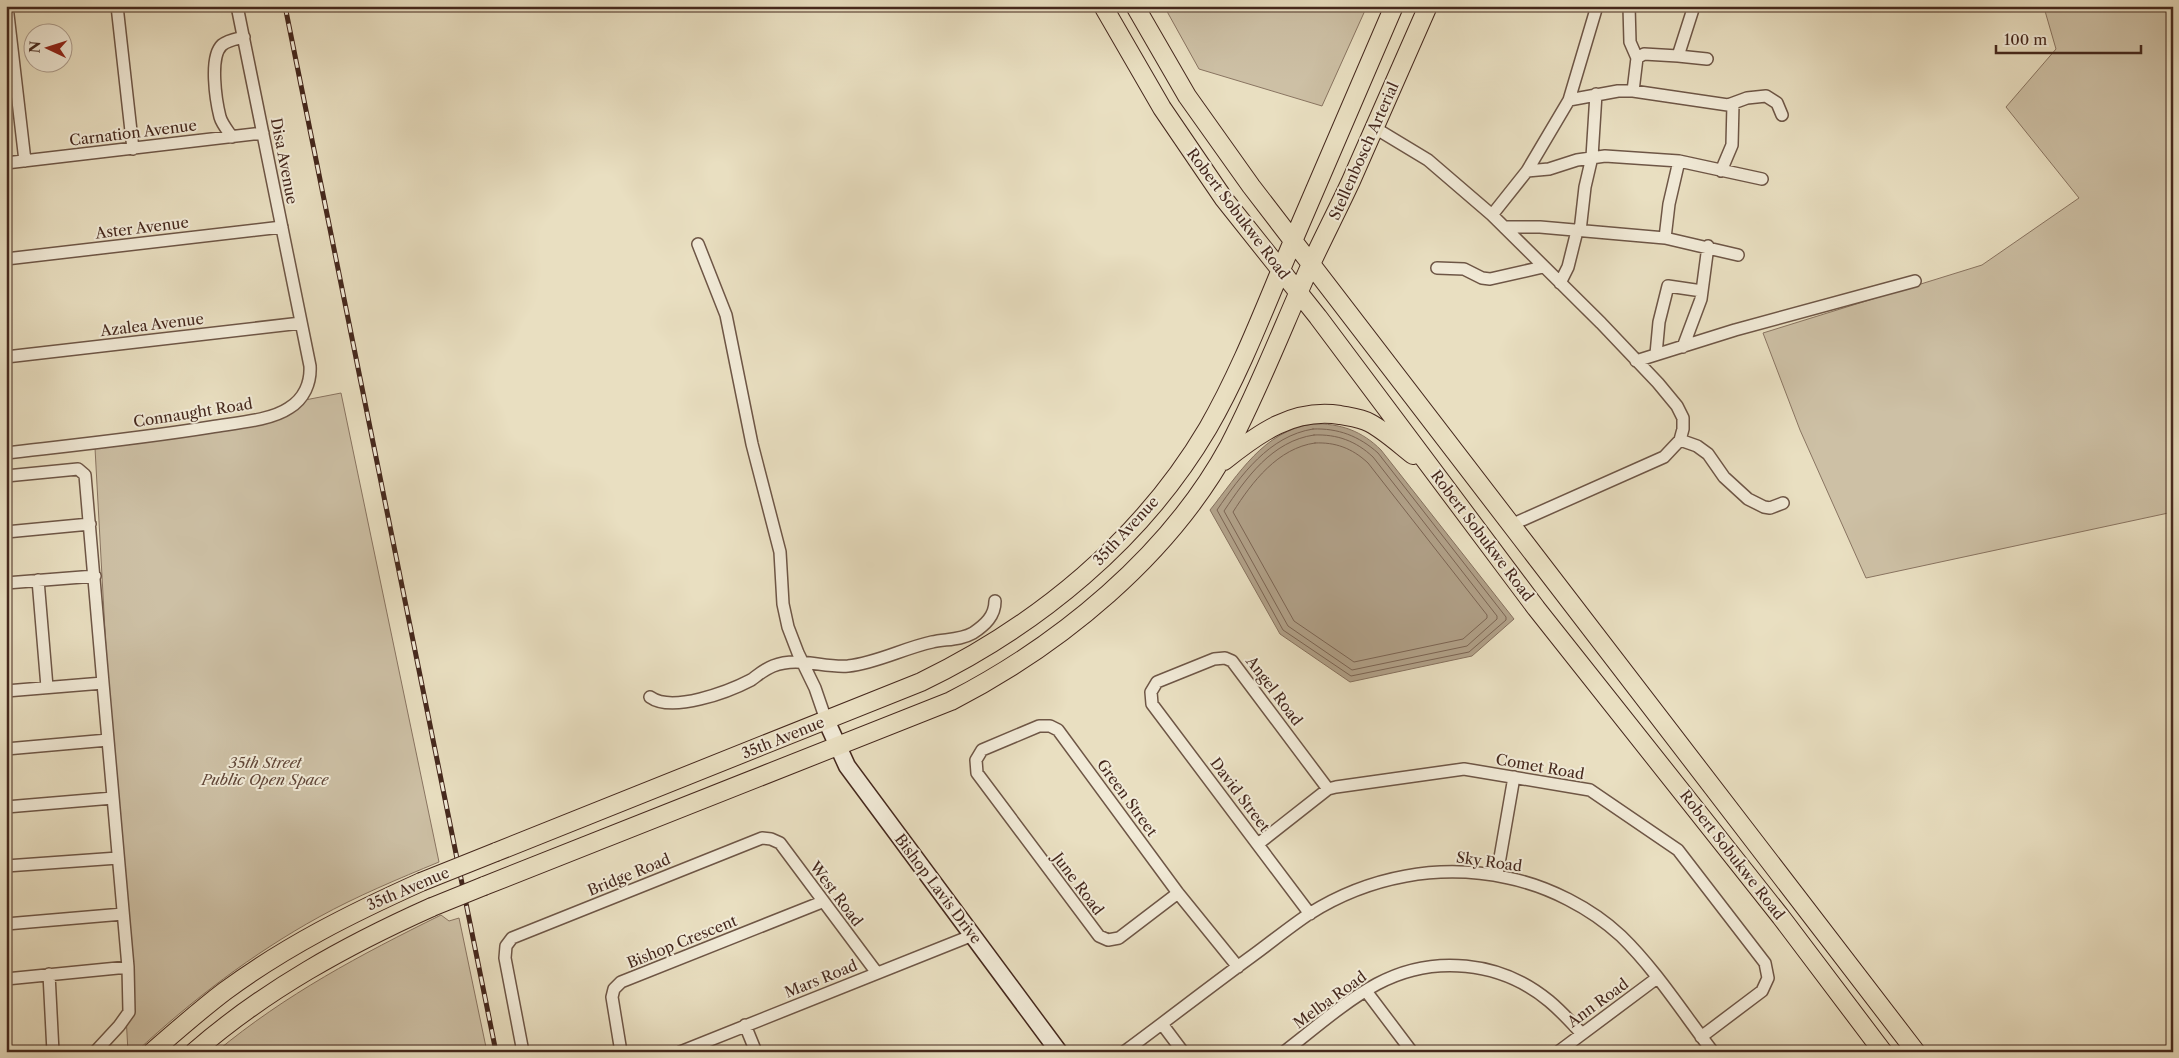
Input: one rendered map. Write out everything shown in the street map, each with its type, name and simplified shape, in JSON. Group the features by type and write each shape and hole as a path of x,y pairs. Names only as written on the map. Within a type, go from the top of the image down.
{"main road":[{"name":"Robert Sobukwe Road","path":"1103,6 1143,77 1176,130 1224,199 1280,272 1318,317 1536,608 1775,910 1883,1052"},
{"name":"Robert Sobukwe Road","path":"1136,6 1188,96 1228,155 1916,1052"},
{"name":"Stellenbosch Arterial","path":"1280,272 1394,6"},
{"name":"Stellenbosch Arterial","path":"1298,294 1375,128 1428,6"},
{"name":"35th Avenue","path":"152,1052 204,1007 262,966 350,914 421,882 921,682 977,653 1012,631 1058,599 1114,546 1156,500 1207,429 1246,350 1280,272"},
{"name":"35th Avenue","path":"194,1052 244,1012 307,970 361,940 432,907 951,701 992,680 1056,637 1106,596 1140,562 1182,514 1216,467 1241,421 1298,294"},
{"path":"1216,467 1249,440 1271,427 1296,416 1328,413 1354,417 1368,422 1431,468"}],"street":[{"path":"7,6 11,89 25,161"},
{"path":"117,6 133,148"},
{"name":"Disa Avenue","path":"237,6 301,322"},
{"path":"1492,215 1527,171 1569,100 1597,6"},
{"path":"1629,6 1630,42 1638,58 1633,91"},
{"path":"1678,56 1694,6"},
{"path":"232,137 221,119 214,64 217,51 221,46 227,42 244,37"},
{"path":"1638,58 1644,54 1707,59"},
{"path":"1569,100 1596,94 1633,91 1705,100 1722,105 1733,104 1747,98 1766,96 1777,103 1782,115"},
{"path":"1560,283 1568,267 1579,231 1592,157 1596,94"},
{"path":"1721,171 1732,145 1733,104"},
{"path":"1375,128 1428,160 1492,215 1602,323 1677,406 1683,418 1683,430 1680,440 1664,457 1652,464 1511,525"},
{"name":"Carnation Avenue","path":"6,163 263,134"},
{"path":"1527,171 1549,169 1592,157 1628,157 1679,161 1762,179"},
{"path":"1665,238 1669,204 1679,161"},
{"path":"1504,227 1540,226 1665,238 1708,246 1738,255"},
{"name":"Aster Avenue","path":"6,259 282,227"},
{"path":"698,244 726,315 750,437 780,552 784,604 788,627 815,688 826,720"},
{"path":"1683,347 1702,291 1708,246"},
{"path":"1437,268 1464,270 1482,278 1490,279 1543,267"},
{"path":"1636,361 1741,328 1915,281"},
{"path":"1656,354 1658,322 1668,286 1702,291"},
{"name":"Azalea Avenue","path":"6,357 301,322"},
{"name":"Connaught Road","path":"6,453 166,434 246,421 285,410 302,396 310,378 310,366 301,322"},
{"path":"1680,440 1697,446 1708,454 1724,476 1748,500 1764,508 1784,504"},
{"path":"6,476 78,469 85,475 128,967 129,1012 96,1052"},
{"path":"6,532 90,524"},
{"path":"6,583 95,576"},
{"path":"38,580 47,687"},
{"path":"650,697 662,703 677,704 727,690 774,665 802,661 836,665 857,665 932,642 962,637 984,625 994,611 995,600"},
{"name":"Angel Road","path":"1151,692 1157,682 1214,659 1225,658 1232,661 1328,790"},
{"path":"6,691 103,683"},
{"name":"David Street","path":"1151,692 1152,704 1310,914"},
{"name":"Bishop Lavis Drive","path":"826,720 847,766 1059,1052"},
{"name":"Green Street","path":"977,773 976,760 982,750 1039,726 1050,726 1058,730 1178,893 1238,966"},
{"path":"6,749 108,740"},
{"name":"Comet Road","path":"1258,844 1328,790 1454,769 1464,769 1590,790 1678,850 1765,962 1768,978 1762,990 1702,1037"},
{"name":"June Road","path":"977,773 1099,936 1108,940 1119,938 1178,893"},
{"path":"1497,875 1514,777"},
{"path":"6,807 113,798"},
{"name":"West Road","path":"767,838 780,843 822,902 877,973"},
{"name":"Bridge Road","path":"523,1052 506,962 506,946 511,939 516,935 748,843 767,838"},
{"path":"6,866 118,858"},
{"name":"Sky Road","path":"1124,1052 1310,914 1347,894 1382,881 1407,875 1452,870 1497,875 1546,890 1596,916 1621,936 1657,978 1713,1052"},
{"name":"Bishop Crescent","path":"621,1052 612,1002 613,992 617,985 822,902"},
{"path":"6,924 123,914"},
{"name":"Mars Road","path":"680,1052 973,935"},
{"name":"Melba Road","path":"1291,1050 1366,991 1393,977 1421,968 1438,966 1473,966 1508,976 1536,991 1555,1006 1582,1034"},
{"path":"6,979 128,967"},
{"path":"49,974 53,1052"},
{"name":"Ann Road","path":"1558,1052 1657,978"},
{"path":"1366,991 1412,1052"},
{"path":"1162,1024 1183,1052"},
{"path":"745,1026 756,1052"}],"green space":[{"path":"1164,6 1367,6 1322,106 1199,69"},
{"path":"2047,6 2173,6 2173,512 1866,578 1800,430 1763,333 1982,265 2079,198 2006,107 2056,49 2045,11"},
{"name":"35th Street Public Open Space","path":"341,393 439,862 348,902 294,931 223,979 136,1052 128,1052 95,448 247,425 305,400"},
{"path":"441,915 449,921 459,918 487,1052 216,1052 269,1012 324,977"}],"water":[{"path":"1313,424 1341,427 1358,433 1374,443 1514,619 1472,656 1350,682 1280,634 1210,510 1242,469 1266,445 1280,435 1295,428"}],"railway":[{"path":"285,6 496,1052"}]}
